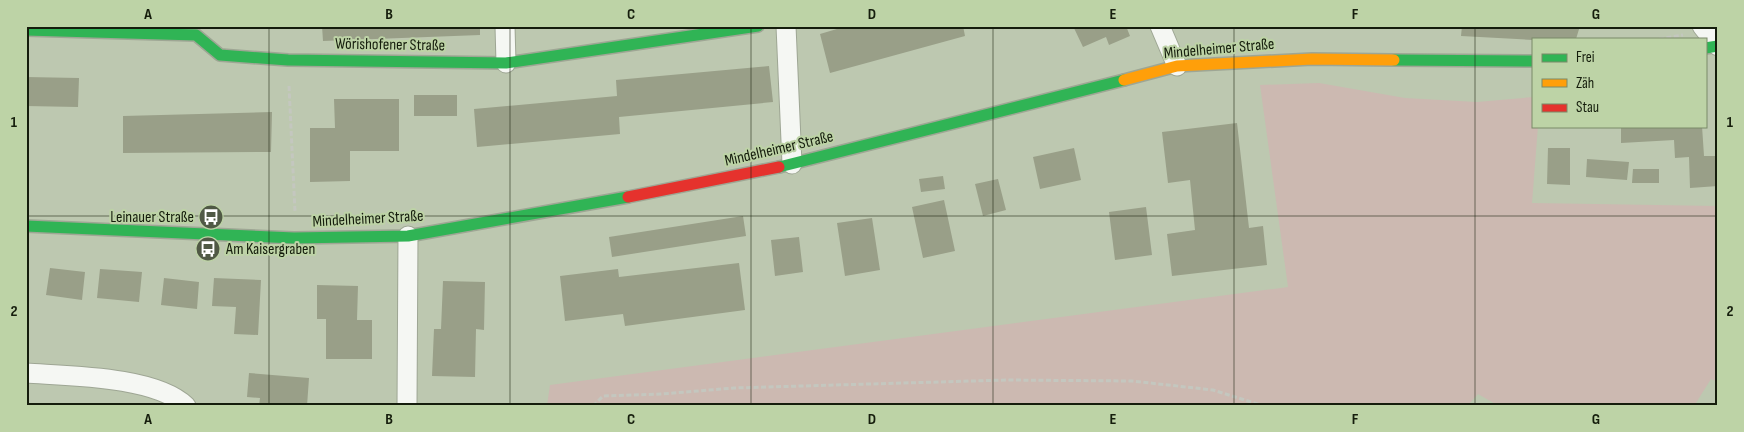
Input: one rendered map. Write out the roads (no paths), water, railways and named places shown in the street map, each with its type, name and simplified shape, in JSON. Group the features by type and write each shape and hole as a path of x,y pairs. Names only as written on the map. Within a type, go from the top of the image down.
{"main road":[{"name":"Wörishofener Straße","path":"26,30 196,31 220,55 288,60 506,63 758,26"},
{"name":"Mindelheimer Straße","path":"26,226 294,238 408,236 662,192 792,164 1177,66 1312,58 1532,61"}],"street":[{"path":"505,26 506,63"},
{"path":"786,26 792,164"},
{"path":"1160,26 1177,66"},
{"path":"1702,26 1718,46"},
{"path":"407,406 408,236"},
{"path":"26,373 121,380 176,396 186,406"}],"place":[{"name":"Leinauer Straße","path":"211,217"},
{"name":"Am Kaisergraben","path":"208,249"}]}
